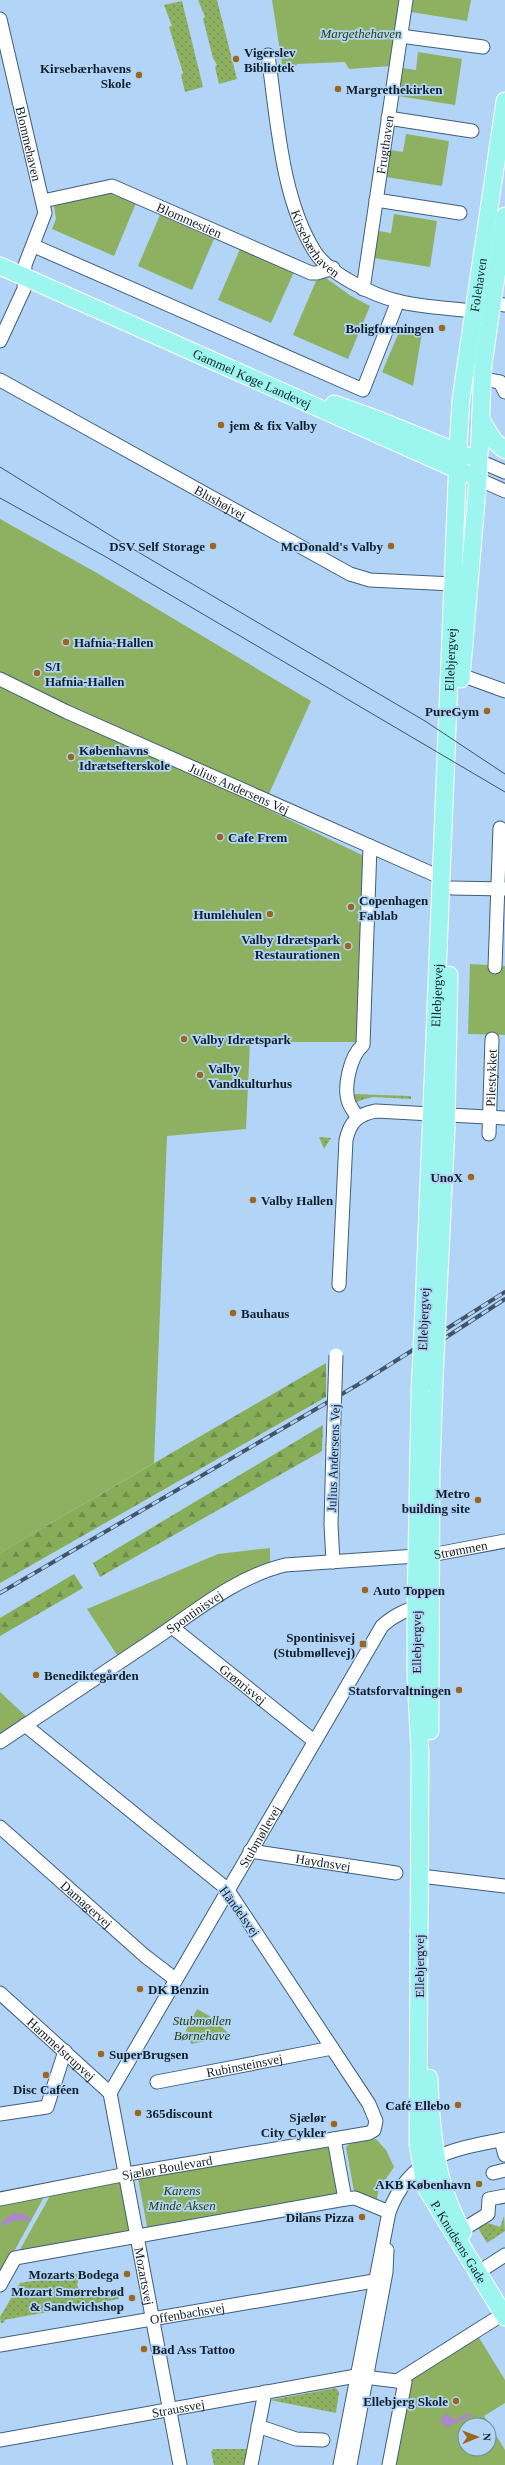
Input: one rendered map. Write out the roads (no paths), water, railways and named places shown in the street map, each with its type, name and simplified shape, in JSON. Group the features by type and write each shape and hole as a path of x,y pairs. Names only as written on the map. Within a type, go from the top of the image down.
{"main road":[{"name":"Folehaven","path":"467,474 468,456 481,420 505,101"},
{"name":"Folehaven","path":"467,474 468,456 462,399 469,349 490,308 505,216"},
{"name":"Gammel Køge Landevej","path":"0,253 25,271 467,474"},
{"name":"Gammel Køge Landevej","path":"0,266 25,271 78,288 108,306 325,401 379,420 468,456"},
{"path":"481,420 494,441 505,450"},
{"name":"Ellebjergvej","path":"427,1387 438,1294 439,1114 447,883 453,584 467,474"},
{"name":"Ellebjergvej","path":"447,883 463,637 467,474"},
{"name":"Ellebjergvej","path":"436,2156 428,2060 429,1877 423,1607 427,1387 424,1305 439,1114"},
{"name":"Ellebjergvej","path":"421,2167 417,2110 420,1753 416,1678 423,1607"},
{"name":"P. Knudsens Gade","path":"436,2156 449,2201 462,2230 486,2268 504,2310"},
{"name":"P. Knudsens Gade","path":"421,2167 426,2186 437,2208 504,2310"}],"street":[{"name":"Frugthaven","path":"363,289 406,0"},
{"name":"Blommehaven","path":"0,19 43,201 44,218 25,271"},
{"path":"400,36 483,47"},
{"name":"Kirsebærhaven","path":"268,55 292,200 300,224 316,253 333,268 363,289 398,301 490,308"},
{"path":"388,118 472,131"},
{"name":"Blommestien","path":"43,201 112,186 311,273 317,273 333,268"},
{"path":"376,200 460,213"},
{"path":"34,246 363,390 398,301"},
{"path":"0,341 24,289 25,271"},
{"path":"483,379 500,382 505,392"},
{"name":"Blushøjvej","path":"0,380 350,574 370,580 453,584"},
{"name":"Gammel Køge Landevej","path":"468,456 505,472"},
{"name":"Gammel Køge Landevej","path":"467,474 505,491"},
{"path":"461,675 505,691"},
{"name":"Julius Andersens Vej","path":"0,679 67,712 370,846 447,883"},
{"path":"495,967 501,889 500,828"},
{"path":"357,1117 350,1104 347,1083 356,1050 363,1045 370,846"},
{"path":"447,883 501,889"},
{"name":"Pilestykket","path":"489,1134 492,1039"},
{"path":"339,1285 346,1140 351,1123 357,1117 376,1111 439,1114"},
{"name":"Pilestykket","path":"439,1114 505,1118"},
{"name":"Julius Andersens Vej","path":"333,1562 331,1524 336,1355"},
{"name":"Strømmen","path":"424,1555 505,1540"},
{"name":"Spontinisvej","path":"0,1742 172,1627 264,1570 285,1565 424,1555"},
{"name":"Stubmøllevej","path":"110,2093 175,1979 382,1626 390,1619 423,1607"},
{"name":"Grønrisvej","path":"172,1627 314,1741"},
{"name":"Händelsvej","path":"25,1726 228,1889 376,2117 374,2130"},
{"name":"Damagervej","path":"0,1827 145,1956 175,1979"},
{"name":"Haydnsvej","path":"250,1851 396,1872"},
{"path":"429,1877 505,1886"},
{"name":"Hammelstrupvej","path":"0,1993 110,2093"},
{"name":"Rubinsteinsvej","path":"157,2082 332,2048"},
{"path":"0,2114 47,2107 65,2051"},
{"name":"Mozartsvej","path":"110,2093 115,2110 180,2465"},
{"name":"Sjælør Boulevard","path":"0,2199 127,2174 369,2133 374,2130"},
{"path":"334,2139 345,2199"},
{"path":"350,2465 374,2281 388,2215 398,2190 421,2167 436,2156 458,2149 503,2140 505,2155"},
{"name":"P. Knudsens Gade","path":"462,2230 488,2214 489,2199 505,2196"},
{"path":"0,2285 14,2259 138,2236 355,2198 388,2215"},
{"path":"340,2465 386,2272 388,2215"},
{"name":"P. Knudsens Gade","path":"486,2268 505,2255"},
{"name":"Offenbachsvej","path":"0,2345 374,2281"},
{"path":"397,2380 504,2310"},
{"name":"Straussvej","path":"0,2440 361,2376 397,2380"},
{"path":"389,2465 405,2382 397,2380"},
{"path":"254,2464 258,2426 265,2392"},
{"path":"258,2426 296,2439 323,2440"}],"tram line":[{"path":"0,467 116,539 425,721 505,774"},
{"path":"0,498 106,557 505,792"}],"railway":[{"path":"0,1593 359,1384 505,1292"},
{"path":"428,1349 505,1299"}],"place":[{"name":"Vigerslev Bibliotek","path":"236,59"},
{"name":"Kirsebærhavens Skole","path":"139,75"},
{"name":"Margrethekirken","path":"338,89"},
{"name":"Boligforeningen","path":"442,328"},
{"name":"jem & fix Valby","path":"221,425"},
{"name":"DSV Self Storage","path":"213,546"},
{"name":"McDonald's Valby","path":"391,546"},
{"name":"Hafnia-Hallen","path":"66,642"},
{"name":"S/I Hafnia-Hallen","path":"37,673"},
{"name":"PureGym","path":"487,711"},
{"name":"Københavns Idrætsefterskole","path":"71,757"},
{"name":"Cafe Frem","path":"220,837"},
{"name":"Copenhagen Fablab","path":"351,907"},
{"name":"Humlehulen","path":"270,914"},
{"name":"Valby Idrætspark Restaurationen","path":"348,946"},
{"name":"Valby Idrætspark","path":"184,1039"},
{"name":"Valby Vandkulturhus","path":"200,1075"},
{"name":"UnoX","path":"471,1177"},
{"name":"Valby Hallen","path":"253,1200"},
{"name":"Bauhaus","path":"233,1313"},
{"name":"Metro building site","path":"478,1500"},
{"name":"Auto Toppen","path":"365,1590"},
{"name":"Spontinisvej (Stubmøllevej)","path":"363,1644"},
{"name":"Benediktegården","path":"36,1675"},
{"name":"Statsforvaltningen","path":"459,1690"},
{"name":"DK Benzin","path":"140,1989"},
{"name":"SuperBrugsen","path":"101,2054"},
{"name":"Disc Caféen","path":"46,2075"},
{"name":"Café Ellebo","path":"458,2105"},
{"name":"365discount","path":"138,2113"},
{"name":"Sjælør City Cykler","path":"334,2124"},
{"name":"AKB København","path":"479,2184"},
{"name":"Dilans Pizza","path":"362,2217"},
{"name":"Mozarts Bodega","path":"127,2274"},
{"name":"Mozart Smørrebrød & Sandwichshop","path":"132,2298"},
{"name":"Bad Ass Tattoo","path":"144,2349"},
{"name":"Ellebjerg Skole","path":"456,2401"}],"park label":[{"name":"Margethehaven","path":"361,33"},
{"name":"Stubmøllen Børnehave","path":"202,2028"},
{"name":"Karens Minde Aksen","path":"182,2198"}]}
